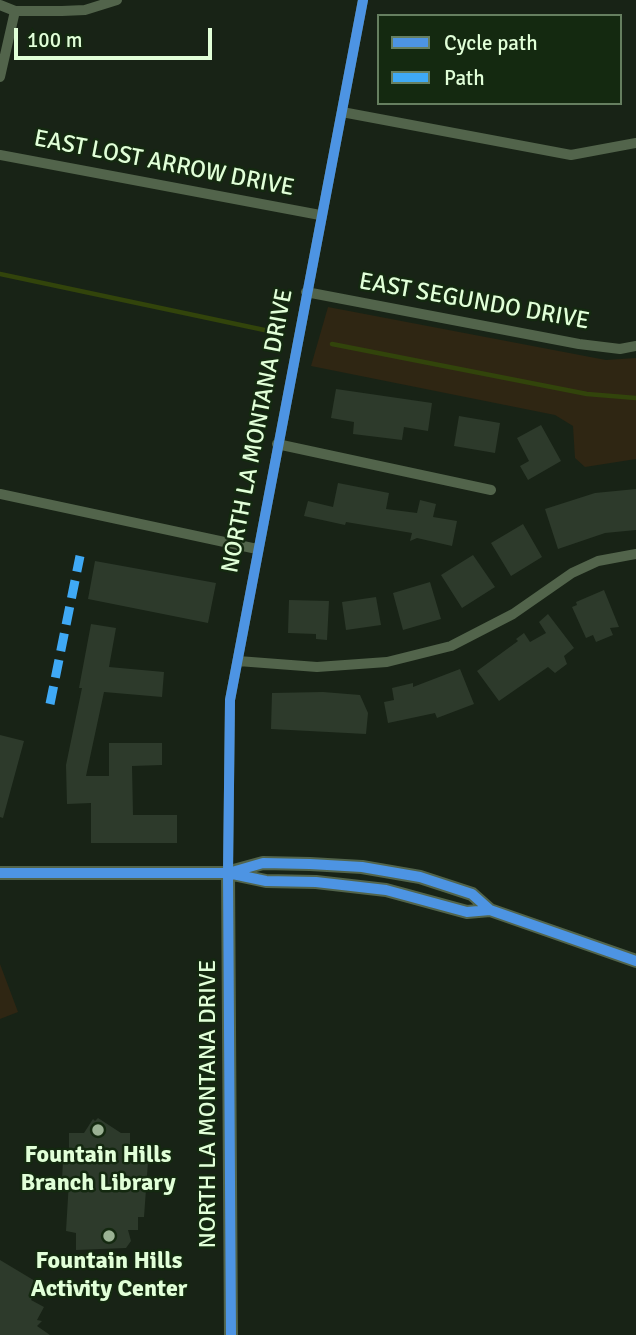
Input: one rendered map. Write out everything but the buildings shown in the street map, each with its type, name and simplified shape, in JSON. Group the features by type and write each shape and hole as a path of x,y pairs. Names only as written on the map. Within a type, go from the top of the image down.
{"street":[{"path":"0,5 15,11 85,9 117,0"},
{"name":"NORTH LA MONTANA DRIVE","path":"232,1335 228,873 230,700 320,215 363,0"},
{"path":"0,77 15,11"},
{"path":"342,112 570,155 636,143"},
{"name":"EAST LOST ARROW DRIVE","path":"0,155 320,215"},
{"name":"EAST SEGUNDO DRIVE","path":"306,292 579,344 620,349 636,346"},
{"path":"277,444 491,489"},
{"path":"0,494 257,549"},
{"path":"238,661 317,667 387,662 451,646 513,614 572,573 598,561 636,554"},
{"path":"228,873 263,863 362,867 472,894 491,910 636,961"},
{"path":"0,873 228,873 266,881 316,882 386,890 467,912 491,910"}],"shaded area":[{"path":"328,307 606,360 636,358 636,459 585,467 575,458 573,426 555,415 311,366"},
{"path":"0,964 18,1012 0,1019"}],"waterway":[{"path":"0,274 269,331"},
{"path":"332,344 587,394 636,398"}],"marked path":[{"path":"50,704 80,556"}],"cycle path":[{"path":"231,1335 228,873 230,700 363,0"},
{"path":"232,872 263,863 310,864 362,867 420,877 472,894 490,910 636,961"},
{"path":"0,873 228,873 266,881 316,882 386,890 467,912 490,910"}],"place":[{"name":"Fountain Hills Branch Library","path":"98,1130"},
{"name":"Fountain Hills Activity Center","path":"109,1236"}]}
